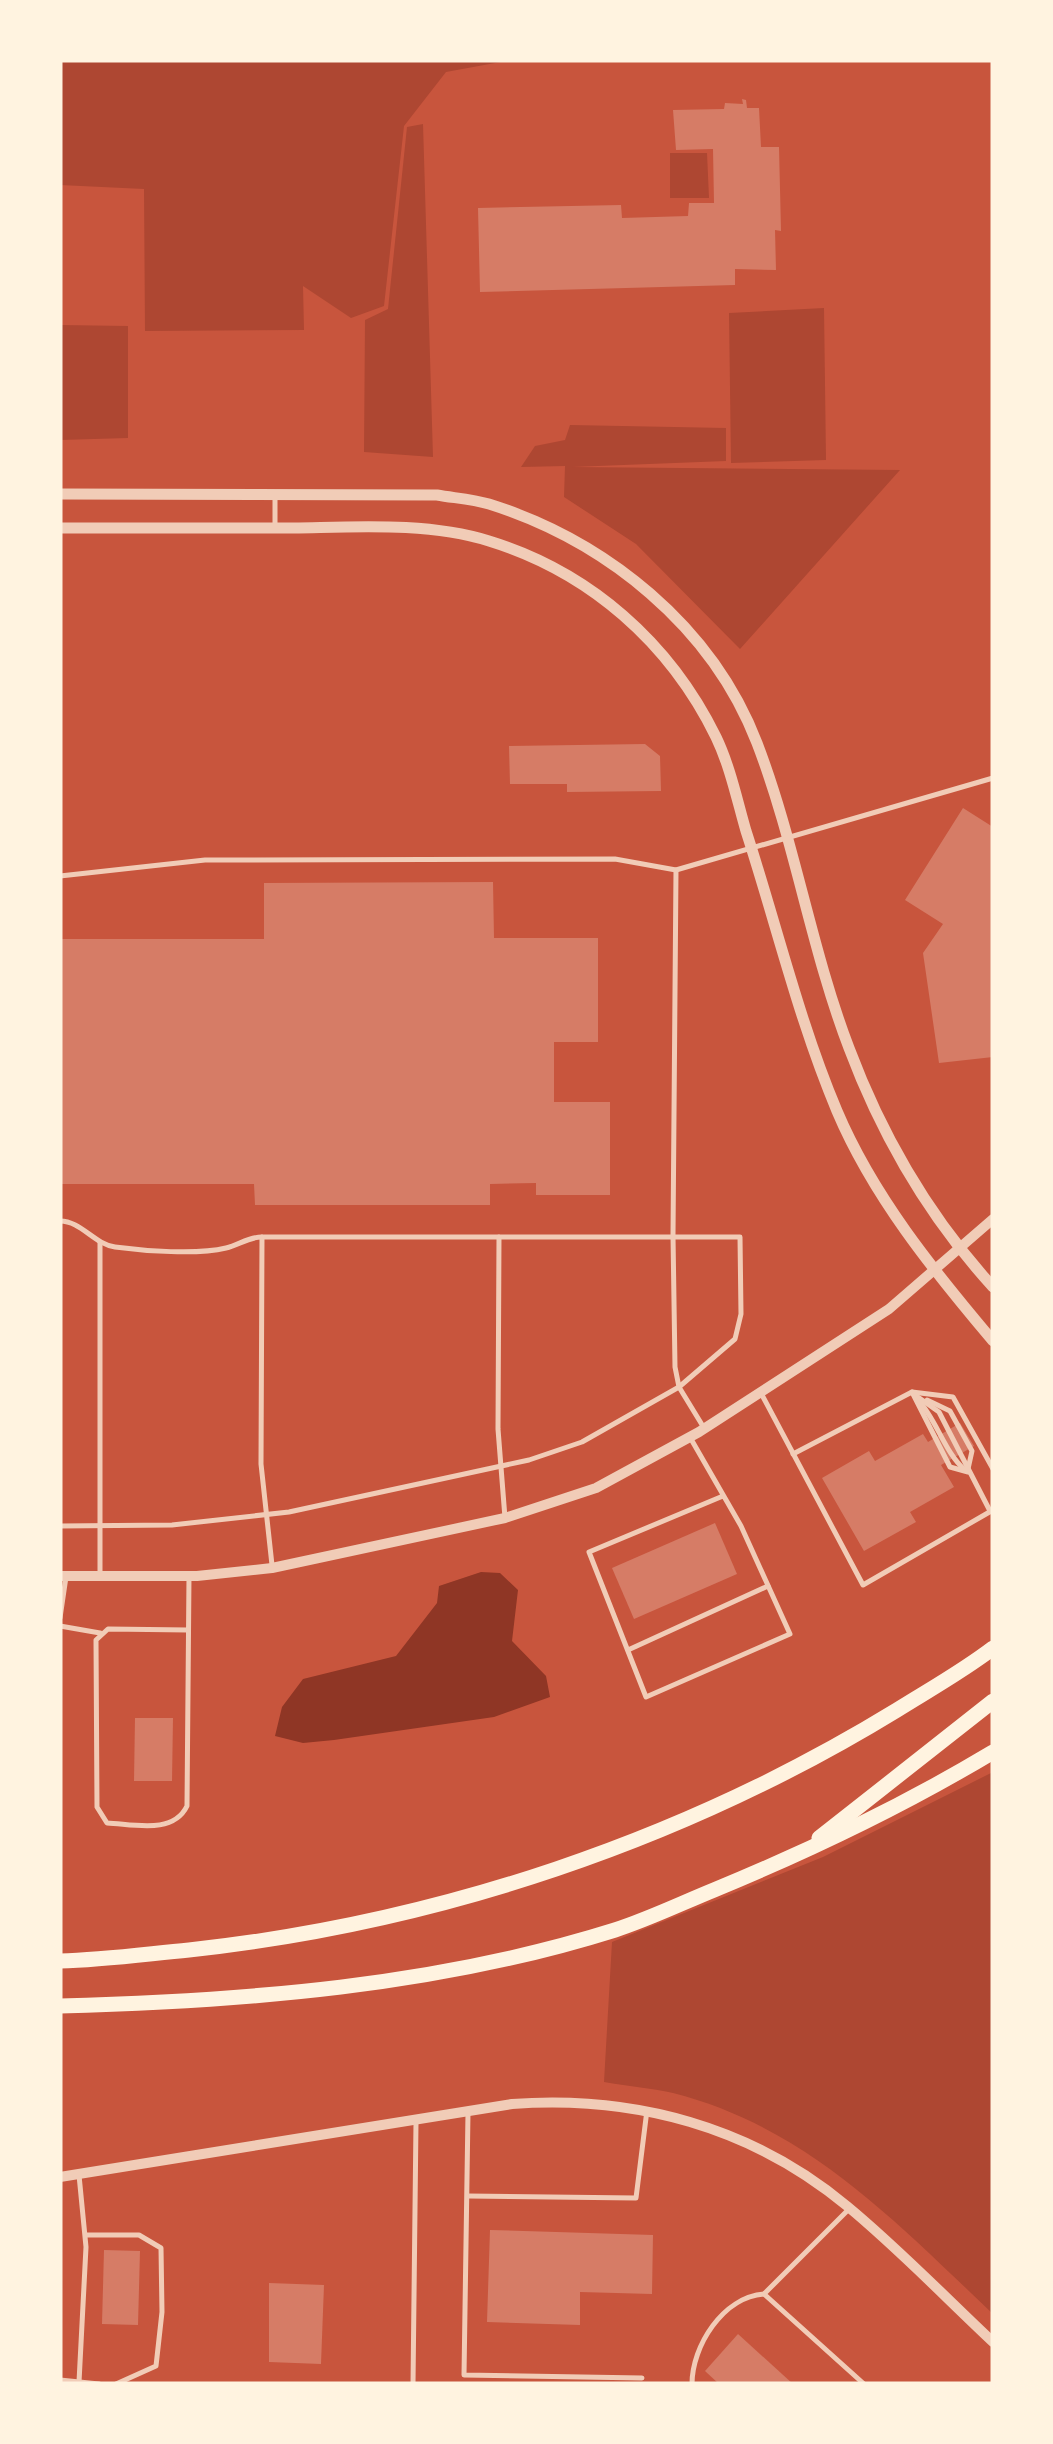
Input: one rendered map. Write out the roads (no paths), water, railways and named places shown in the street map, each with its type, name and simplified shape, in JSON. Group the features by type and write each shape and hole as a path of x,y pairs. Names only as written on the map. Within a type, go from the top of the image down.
{"main road":[{"path":"60,1961 246,1944 364,1922 480,1894 593,1856 770,1781 852,1737 993,1648"},
{"path":"792,1858 993,1701"},
{"path":"60,2006 251,1998 499,1960 616,1930 792,1858 896,1809 993,1752"}],"street":[{"path":"60,494 436,495 486,502 583,544 648,590 712,657 757,741 848,1048 897,1151 959,1250 993,1287"},
{"path":"60,528 434,531 486,540 535,558 608,601 672,664 718,741 835,1107 880,1193 993,1341"},
{"path":"63,1576 189,1576 272,1568 505,1518 596,1488 704,1428 889,1309 993,1220"},
{"path":"60,2177 468,2110 565,2102 647,2109 710,2127 806,2176 850,2208 993,2342"}],"lane":[{"path":"274,494 275,528"},
{"path":"60,876 238,859 615,859 676,870 993,778"},
{"path":"676,870 672,1236 675,1366 679,1387 704,1428"},
{"path":"60,1221 70,1221 111,1247 205,1251 228,1248 250,1237 740,1237 740,1314 735,1340 679,1387 582,1442 501,1466 265,1516 205,1523 60,1526"},
{"path":"499,1236 498,1430 505,1518"},
{"path":"262,1237 260,1464 272,1568"},
{"path":"100,1242 100,1576"},
{"path":"760,1392 862,1585 992,1511 939,1412 912,1392"},
{"path":"793,1454 912,1392 953,1397 993,1470"},
{"path":"912,1392 950,1467 968,1472"},
{"path":"690,1436 723,1496 790,1634 646,1697 588,1552 723,1496"},
{"path":"60,1618 63,1576"},
{"path":"188,1630 108,1628 96,1640 96,1807 107,1823 160,1826 175,1821 187,1806 189,1576"},
{"path":"628,1650 768,1586"},
{"path":"60,1626 100,1633"},
{"path":"468,2196 636,2198 647,2109"},
{"path":"468,2110 464,2375 642,2378"},
{"path":"414,2384 416,2119"},
{"path":"79,2174 86,2235 79,2382"},
{"path":"692,2384 696,2357 721,2316 746,2297 764,2294 850,2208"},
{"path":"86,2235 139,2234 161,2248 162,2312 156,2366 116,2384"},
{"path":"764,2294 864,2384"},
{"path":"60,2380 99,2384"}]}
